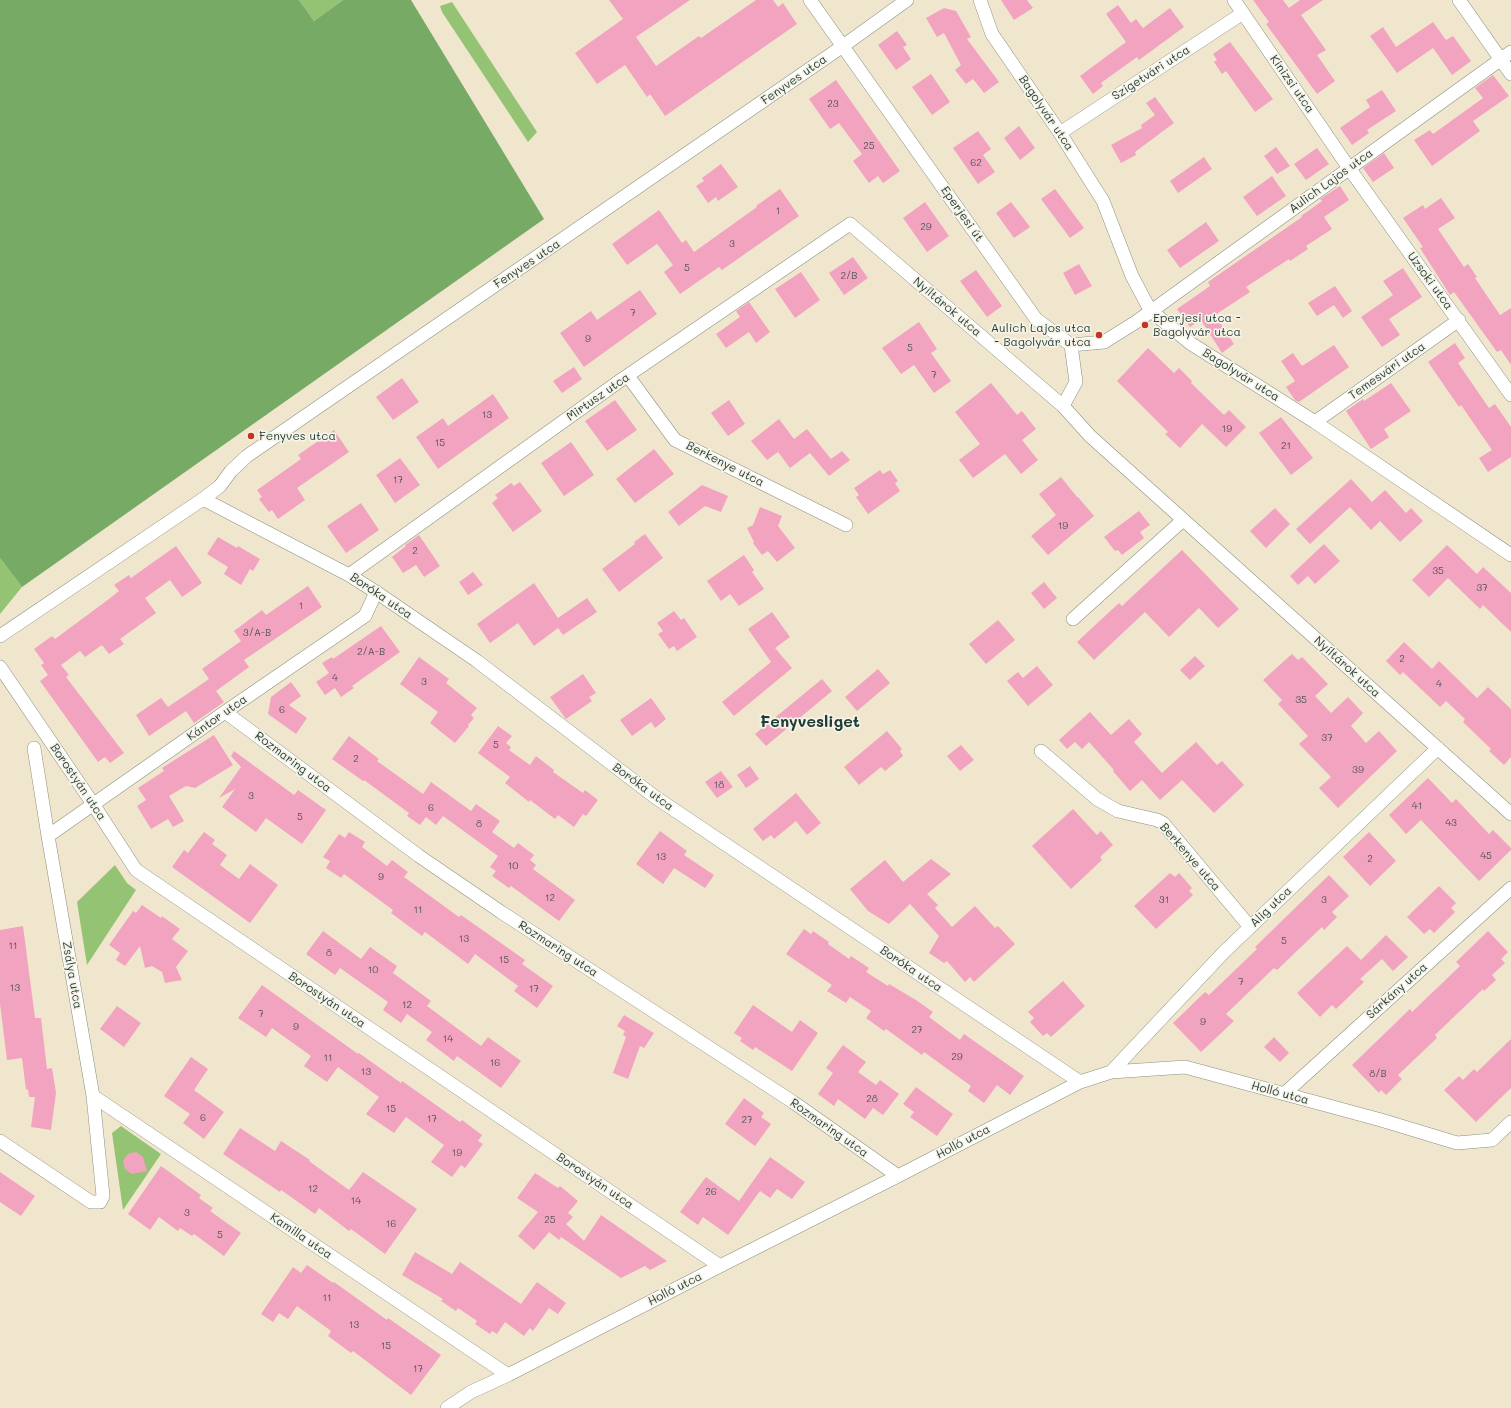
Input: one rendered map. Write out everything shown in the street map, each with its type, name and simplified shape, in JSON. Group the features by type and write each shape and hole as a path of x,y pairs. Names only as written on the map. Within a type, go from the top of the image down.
{"street":[{"name":"Eperjesi út","path":"810,0 1036,319 1071,345"},
{"name":"Fenyves utca","path":"0,636 203,499 220,486 231,471 247,456 842,46 906,0"},
{"name":"Bagolyvár utca","path":"980,0 992,34 1060,133 1103,202 1132,276 1150,310 1190,343 1315,422 1511,555"},
{"name":"Kinizsi utca","path":"1234,0 1349,168"},
{"path":"1459,0 1506,55 1511,74"},
{"name":"Szigetvári utca","path":"1060,133 1243,13"},
{"name":"Aulich Lajos utca","path":"1150,310 1506,55"},
{"name":"Uzsoki utca","path":"1349,168 1459,320 1511,395"},
{"name":"Mirtusz utca","path":"349,575 628,376 850,224"},
{"name":"Nyíltárok utca","path":"850,224 1063,406 1090,436 1511,814"},
{"path":"1063,406 1076,382 1071,345 1104,342 1136,322 1150,310"},
{"name":"Temesvári utca","path":"1315,422 1459,320"},
{"name":"Berkenye utca","path":"628,376 676,440 846,525"},
{"name":"Boróka utca","path":"203,499 349,575 376,592 477,661 655,797 1080,1082"},
{"path":"1073,619 1183,520"},
{"name":"Kántor utca","path":"48,836 365,616 376,592"},
{"name":"Borostyán utca","path":"1,673 93,804 136,870 720,1266"},
{"name":"Rozmaring utca","path":"225,712 419,856 501,912 793,1102 898,1176"},
{"name":"Zsálya utca","path":"0,1141 91,1202 100,1202 103,1196 93,1096 34,748"},
{"name":"Alig utca","path":"1111,1072 1225,951 1438,748"},
{"name":"Berkenye utca","path":"1041,751 1097,799 1118,811 1157,820 1162,823 1250,927"},
{"name":"Sárkány utca","path":"1284,1094 1511,888"},
{"name":"Holló utca","path":"446,1408 471,1392 508,1375 1080,1082 1111,1072 1185,1067 1380,1120 1457,1143 1492,1140 1511,1122"},
{"name":"Kamilla utca","path":"93,1096 508,1375"}],"green space":[{"path":"0,0 299,0 314,21 343,0 411,0 544,219 22,587 0,558"},
{"path":"299,0 343,0 314,21"},
{"path":"452,2 537,132 528,142 442,12 440,6"},
{"path":"0,558 22,587 0,614"},
{"path":"115,865 127,883 136,890 87,965 77,902"},
{"path":"121,1126 161,1154 123,1210 112,1133"}],"building":[{"path":"609,0 690,0 636,37 656,66 699,36 701,38 756,0 773,0 778,7 783,3 797,24 665,116 650,94 647,97 625,65 597,84 575,53 623,19"},
{"path":"1001,0 1027,0 1033,8 1014,20"},
{"path":"1253,0 1283,0 1289,8 1300,0 1323,0 1301,15 1326,50 1317,55 1335,81 1317,94 1266,24 1269,22"},
{"path":"1118,5 1131,23 1136,19 1143,28 1170,8 1184,27 1139,60 1137,57 1101,83 1103,86 1093,94 1080,76 1126,42 1106,14"},
{"path":"944,8 956,11 971,37 967,39 999,82 984,93 973,79 966,84 955,70 961,65 944,33 937,37 926,18"},
{"path":"1433,22 1446,40 1453,36 1471,61 1452,75 1433,48 1397,73 1370,36 1383,27 1396,47"},
{"path":"897,31 907,45 903,47 911,59 896,70 878,45"},
{"path":"1230,42 1273,99 1255,112 1226,71 1222,74 1214,62 1217,60 1213,54"},
{"path":"931,74 950,102 932,115 912,87"},
{"path":"1493,75 1509,96 1473,121 1480,131 1432,166 1414,140 1430,130 1433,134 1483,98 1475,88"},
{"path":"836,80 900,171 883,183 878,176 869,183 853,161 862,154 839,123 830,129 809,99"},
{"path":"1382,90 1396,111 1367,130 1369,133 1352,145 1340,128 1370,107 1366,100"},
{"path":"1155,97 1174,123 1135,152 1136,155 1121,163 1111,145 1142,128 1141,125 1155,115 1146,103"},
{"path":"1019,126 1035,148 1020,160 1004,138"},
{"path":"978,131 991,149 983,155 995,172 978,184 953,148"},
{"path":"1276,147 1290,166 1277,174 1264,156"},
{"path":"1317,148 1329,164 1306,180 1294,164"},
{"path":"1384,153 1394,168 1373,182 1363,168"},
{"path":"1204,157 1212,169 1178,193 1170,181"},
{"path":"721,164 738,187 718,201 716,197 708,203 696,186 704,181 702,178"},
{"path":"1272,176 1286,196 1257,216 1243,197"},
{"path":"1340,186 1349,200 1324,217 1332,229 1306,246 1308,249 1290,261 1289,259 1246,287 1250,292 1215,315 1234,344 1222,353 1201,320 1190,327 1177,309 1210,286 1208,282 1302,217 1301,216 1322,201 1320,199"},
{"path":"780,189 799,216 722,270 719,267 680,294 664,272 673,265 657,244 627,265 612,244 659,210 682,243 686,240 694,252"},
{"path":"1055,189 1084,228 1070,238 1041,199"},
{"path":"1441,198 1455,218 1438,229 1464,267 1468,264 1477,277 1475,278 1500,315 1511,308 1511,365 1501,350 1497,352 1454,292 1450,295 1420,248 1423,247 1403,218 1423,205 1425,209"},
{"path":"925,202 949,236 927,252 903,218"},
{"path":"1011,202 1030,227 1014,238 996,213"},
{"path":"1206,222 1219,241 1180,268 1167,250"},
{"path":"853,257 868,278 844,295 829,273"},
{"path":"1079,264 1092,286 1075,295 1063,273"},
{"path":"1403,268 1422,297 1389,319 1400,335 1382,347 1361,317 1393,295 1383,281"},
{"path":"976,270 1002,306 987,317 960,281"},
{"path":"801,272 820,300 795,318 775,289"},
{"path":"1335,286 1352,311 1343,318 1334,305 1317,316 1308,303"},
{"path":"640,290 657,314 584,367 560,333 591,311 597,320"},
{"path":"749,302 770,332 756,343 749,332 726,348 716,334 740,317 736,311"},
{"path":"919,322 937,349 931,353 951,381 934,393 914,365 901,374 882,348"},
{"path":"1455,343 1465,358 1458,363 1489,408 1495,404 1511,427 1511,457 1488,472 1479,458 1492,450 1461,405 1459,407 1428,362"},
{"path":"1334,345 1349,367 1299,402 1295,400 1286,387 1295,381 1281,361 1293,353 1302,366"},
{"path":"1148,348 1174,373 1179,368 1192,381 1191,383 1224,415 1229,410 1246,427 1226,447 1202,424 1180,448 1165,434 1168,432 1117,381"},
{"path":"574,367 582,379 562,393 553,381"},
{"path":"402,378 419,402 393,420 376,397"},
{"path":"991,383 1017,415 1022,411 1036,429 1022,440 1038,460 1021,474 1005,454 973,478 959,460 980,444 955,412"},
{"path":"1391,383 1411,411 1384,429 1389,437 1371,449 1346,411 1363,399 1364,401"},
{"path":"493,394 509,418 438,469 416,437 443,418 448,426"},
{"path":"615,400 637,430 607,451 585,421"},
{"path":"729,400 745,424 728,436 711,413"},
{"path":"1281,417 1313,458 1291,475 1259,433"},
{"path":"779,419 794,439 807,429 831,459 842,451 850,460 829,476 810,453 790,468 778,452 767,460 751,441"},
{"path":"334,430 349,452 297,488 305,500 278,519 272,510 269,512 259,499 262,497 257,490 301,459 298,455"},
{"path":"571,442 594,475 564,496 541,463"},
{"path":"654,449 674,474 635,503 616,479"},
{"path":"400,458 420,485 395,503 376,475"},
{"path":"880,470 883,474 890,470 898,481 895,483 900,491 868,514 856,497 859,495 854,488"},
{"path":"1061,477 1094,516 1048,555 1031,536 1056,515 1039,494"},
{"path":"1351,479 1372,502 1385,490 1406,513 1411,508 1423,521 1400,542 1380,521 1371,530 1350,507 1310,544 1296,529"},
{"path":"520,482 542,511 513,532 492,503 498,498 495,495 511,483 514,486"},
{"path":"702,485 728,496 721,512 705,506 679,526 668,512"},
{"path":"361,503 379,530 346,553 327,526"},
{"path":"760,507 782,516 778,526 795,548 777,562 768,551 762,555 753,543 754,542 747,528 753,525"},
{"path":"1275,508 1290,524 1266,548 1250,531"},
{"path":"1139,511 1150,525 1140,532 1144,538 1122,555 1118,550 1115,551 1104,537"},
{"path":"645,534 663,558 619,592 602,569 635,544 634,542"},
{"path":"419,535 440,566 424,577 416,565 403,573 392,557"},
{"path":"218,537 237,548 238,546 260,559 253,571 250,569 241,585 224,574 228,567 207,554"},
{"path":"1324,544 1340,561 1315,584 1308,576 1298,585 1290,576"},
{"path":"1447,545 1477,574 1483,567 1511,593 1511,632 1483,605 1480,609 1448,578 1429,597 1412,580"},
{"path":"176,546 202,583 182,597 170,580 145,598 156,613 120,639 124,644 109,654 102,645 85,657 80,651 61,665 69,675 66,677 124,753 110,763 105,757 98,762 40,681 48,675 41,665 44,663 34,649 52,636 55,639 119,591 114,585 129,575 131,578"},
{"path":"1182,550 1239,609 1218,628 1199,608 1169,637 1145,612 1094,660 1077,642 1119,603 1122,606"},
{"path":"744,555 754,570 752,572 764,589 739,606 730,594 721,601 707,581"},
{"path":"473,572 483,585 468,595 459,582"},
{"path":"1044,582 1057,598 1044,609 1031,593"},
{"path":"534,583 558,618 587,598 597,612 563,635 558,628 534,646 518,623 490,643 477,624"},
{"path":"308,586 322,607 244,660 249,667 216,691 224,702 194,723 186,711 149,736 136,715 161,698 168,707 209,679 202,669 241,641 234,631 262,610 266,615"},
{"path":"674,611 681,620 684,618 697,637 677,651 674,646 669,649 658,634 663,631 657,623"},
{"path":"772,612 790,637 775,648 792,668 734,716 722,702 771,662 748,629"},
{"path":"998,620 1015,640 986,664 969,644"},
{"path":"381,626 400,652 352,686 354,688 341,697 335,688 325,695 316,682 329,673 322,663 332,657 333,659"},
{"path":"1404,642 1432,669 1439,661 1477,698 1488,687 1511,709 1511,757 1504,765 1489,751 1491,749 1463,722 1465,719 1446,701 1440,707 1403,672 1400,675 1386,661"},
{"path":"1292,654 1298,660 1302,657 1328,684 1315,696 1331,713 1348,697 1363,713 1351,726 1366,743 1379,731 1397,751 1338,808 1319,788 1331,777 1299,744 1308,736 1278,704 1282,700 1263,680"},
{"path":"1195,656 1205,666 1190,680 1180,670"},
{"path":"419,657 449,679 446,683 477,708 471,715 474,718 468,725 469,726 455,743 430,723 438,712 400,684"},
{"path":"1037,666 1053,685 1028,706 1007,681 1018,672 1023,678"},
{"path":"878,669 890,683 857,711 845,697"},
{"path":"583,674 596,693 589,697 592,701 566,719 550,697"},
{"path":"822,679 832,691 766,746 755,734"},
{"path":"291,682 301,696 289,705 307,718 296,734 268,714 271,697"},
{"path":"651,698 666,719 655,728 651,722 632,736 620,720"},
{"path":"1090,712 1111,735 1129,719 1142,734 1134,742 1162,773 1196,742 1217,765 1222,761 1244,785 1214,813 1182,780 1160,800 1142,780 1130,791 1113,771 1114,770 1089,742 1082,749 1075,742 1067,749 1059,740"},
{"path":"498,726 512,736 506,743 511,747 509,750 530,765 536,756 554,770 553,772 583,793 585,790 598,800 586,816 583,814 574,827 558,815 555,819 530,800 529,802 505,783 510,777 478,753"},
{"path":"887,731 902,749 900,751 903,756 885,771 881,767 859,785 844,767"},
{"path":"214,735 233,765 195,788 186,786 169,796 184,821 173,827 168,819 151,829 137,806 146,800 138,788 164,771 162,768"},
{"path":"349,736 379,759 377,761 423,794 431,782 471,811 476,804 500,821 492,832 514,848 518,843 534,855 530,860 536,865 533,869 575,900 559,921 511,886 509,888 492,876 496,871 490,867 498,856 443,816 436,825 426,817 420,825 407,816 409,813 332,759"},
{"path":"961,745 974,760 960,771 947,756"},
{"path":"234,751 294,795 298,790 326,810 302,844 266,818 256,832 222,807 235,789 219,798 241,767 231,756"},
{"path":"750,766 759,779 746,788 737,775"},
{"path":"721,771 733,787 717,798 705,782"},
{"path":"1428,778 1452,803 1456,799 1489,834 1493,830 1511,848 1511,850 1479,881 1421,820 1406,834 1389,815"},
{"path":"796,793 821,823 807,835 796,821 774,839 771,835 763,841 753,829"},
{"path":"1073,809 1097,835 1101,831 1113,845 1100,857 1102,860 1071,889 1032,846"},
{"path":"660,831 687,851 684,855 714,875 705,888 674,868 663,884 636,864"},
{"path":"204,832 215,840 212,844 227,855 220,865 239,879 250,864 278,885 250,923 172,867 184,850 188,853"},
{"path":"349,832 365,842 362,847 387,866 392,860 408,872 404,877 459,917 461,915 525,960 522,964 553,986 537,1008 514,991 518,986 475,954 468,964 425,932 422,936 391,913 393,910 344,874 341,878 326,868 330,861 323,857 339,834 345,838"},
{"path":"1369,832 1396,861 1370,886 1343,857"},
{"path":"931,859 951,874 927,894 938,905 935,908 952,927 975,906 995,928 998,926 1015,944 974,982 970,977 965,982 947,961 944,963 929,953 939,936 910,904 889,924 868,911 850,889 885,860 903,882"},
{"path":"1170,873 1175,877 1179,873 1192,888 1189,891 1193,895 1156,929 1134,906"},
{"path":"1329,875 1349,896 1332,912 1337,917 1324,930 1322,927 1277,970 1274,968 1226,1014 1234,1021 1201,1052 1173,1023 1205,992 1209,995 1257,949 1255,947"},
{"path":"1439,886 1456,903 1451,908 1455,912 1434,933 1430,929 1424,934 1407,917"},
{"path":"142,905 161,918 162,916 180,929 172,939 188,951 176,967 182,980 165,983 162,972 152,966 145,968 140,946 125,966 116,960 120,953 109,945 133,911 136,913"},
{"path":"23,926 35,1018 41,1018 47,1069 52,1068 56,1093 51,1130 31,1127 35,1097 29,1097 28,1089 26,1090 22,1058 7,1060 0,1004 0,930"},
{"path":"804,929 811,934 813,931 849,959 851,956 869,968 866,972 888,986 889,984 916,1000 933,1012 929,1017 960,1040 964,1034 1024,1076 1010,1095 997,1085 984,1103 968,1091 971,1086 924,1052 922,1055 886,1029 884,1031 866,1018 871,1011 850,997 846,1003 827,991 832,985 786,954"},
{"path":"323,931 361,959 370,947 397,966 393,973 431,1001 427,1006 481,1046 488,1037 521,1061 501,1088 457,1056 454,1061 426,1040 432,1032 407,1014 401,1023 383,1010 388,1002 340,968 335,975 306,954"},
{"path":"1488,931 1508,952 1501,959 1505,963 1492,975 1496,980 1484,991 1483,989 1435,1035 1437,1038 1398,1075 1402,1079 1386,1095 1381,1090 1379,1093 1352,1065 1410,1009 1412,1012 1460,966 1456,962"},
{"path":"1386,935 1408,957 1393,971 1382,959 1360,979 1364,982 1336,1009 1332,1005 1320,1017 1297,993 1347,946 1361,960"},
{"path":"1063,981 1085,1006 1051,1037 1047,1033 1043,1036 1030,1022 1034,1018 1028,1012"},
{"path":"262,985 358,1054 359,1053 401,1083 402,1081 460,1122 462,1120 482,1135 478,1141 483,1144 465,1168 461,1165 452,1177 431,1162 444,1145 406,1117 394,1133 366,1114 379,1097 338,1067 327,1082 304,1066 311,1056 272,1028 266,1037 238,1018"},
{"path":"753,1005 792,1032 800,1020 818,1033 792,1071 755,1047 753,1050 740,1041 742,1038 734,1033"},
{"path":"117,1006 141,1023 124,1047 100,1029"},
{"path":"624,1015 654,1033 644,1048 640,1046 628,1079 613,1073 626,1037 623,1035 625,1031 617,1026"},
{"path":"1274,1037 1289,1053 1280,1062 1264,1047"},
{"path":"1511,1039 1511,1088 1476,1122 1444,1090 1459,1076 1463,1080 1474,1069 1477,1072"},
{"path":"843,1045 866,1062 858,1072 876,1085 880,1080 899,1094 883,1115 873,1108 865,1119 838,1099 834,1106 818,1094 833,1073 826,1068"},
{"path":"191,1057 208,1069 194,1090 224,1112 204,1139 183,1123 190,1114 164,1096"},
{"path":"916,1087 953,1114 937,1136 910,1117 914,1112 903,1104"},
{"path":"744,1098 764,1113 761,1117 771,1124 755,1146 725,1124"},
{"path":"240,1128 275,1151 281,1141 310,1160 309,1161 349,1190 363,1172 417,1209 385,1254 351,1229 349,1231 319,1208 315,1214 281,1190 280,1192 223,1154"},
{"path":"136,1152 143,1157 147,1171 132,1174 125,1169 123,1161 128,1154"},
{"path":"770,1157 805,1182 792,1199 777,1189 770,1198 760,1191 728,1235 703,1217 698,1225 680,1212 706,1177 739,1201"},
{"path":"161,1166 201,1195 199,1198 213,1208 210,1211 241,1233 224,1256 194,1234 192,1236 180,1228 178,1231 159,1217 150,1230 128,1214"},
{"path":"0,1172 35,1196 21,1216 0,1202"},
{"path":"535,1173 558,1188 560,1186 578,1201 568,1213 573,1217 566,1224 584,1241 601,1215 667,1261 650,1270 645,1266 621,1278 561,1237 559,1240 549,1232 534,1250 518,1236 538,1212 517,1198"},
{"path":"415,1252 452,1274 460,1262 521,1304 537,1282 566,1303 558,1314 549,1308 533,1331 530,1328 524,1336 505,1322 497,1334 492,1331 490,1334 475,1324 477,1321 458,1308 456,1311 441,1301 443,1299 402,1275"},
{"path":"307,1265 441,1355 411,1395 353,1351 351,1353 328,1336 331,1331 297,1306 288,1319 279,1313 273,1322 261,1314 293,1267 301,1273"}],"place":[{"name":"Eperjesi utca - Bagolyvár utca","path":"1145,325"},
{"name":"Aulich Lajos utca - Bagolyvár utca","path":"1099,335"},
{"name":"Fenyves utca","path":"251,436"}],"district":[{"name":"Fenyvesliget","path":"810,722"}]}
